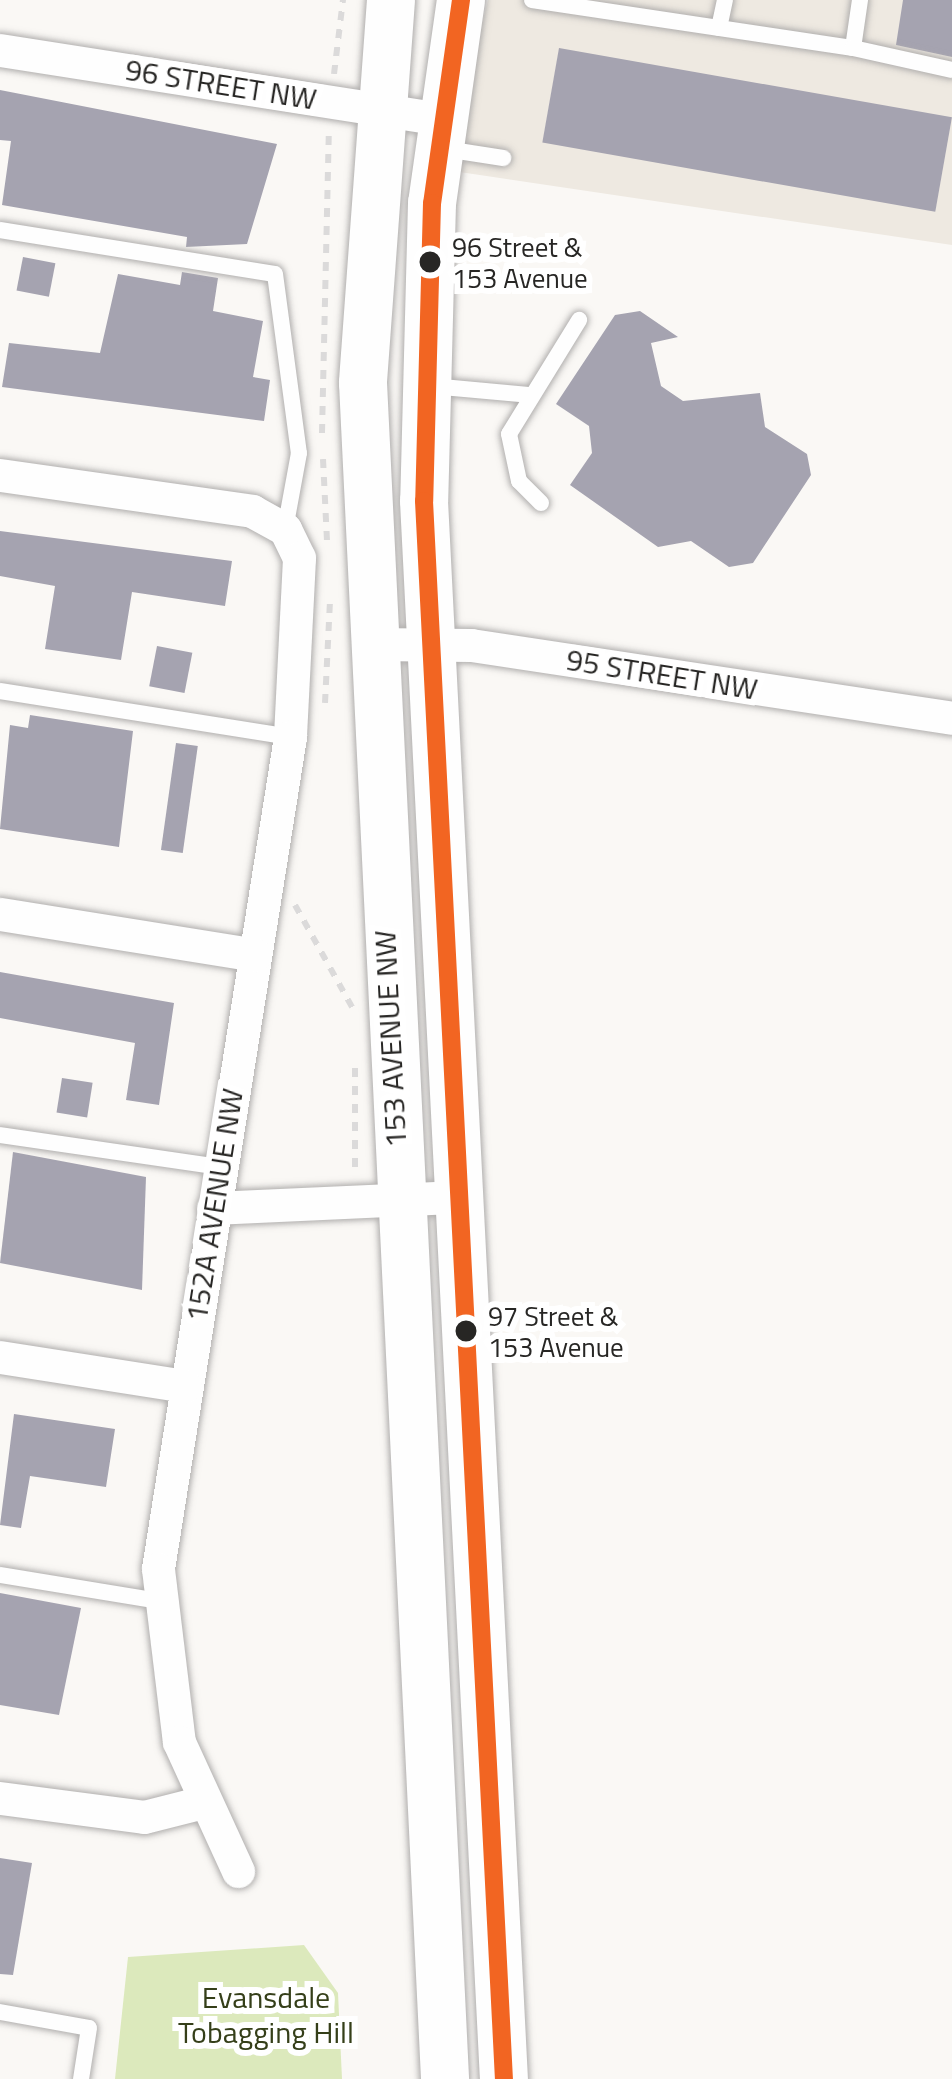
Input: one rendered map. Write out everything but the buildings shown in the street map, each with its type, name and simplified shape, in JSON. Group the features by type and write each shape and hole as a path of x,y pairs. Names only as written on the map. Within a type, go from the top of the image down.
{"main road":[{"name":"153 AVENUE NW","path":"391,0 376,110 363,360 371,644 445,2079"},
{"name":"153 AVENUE NW","path":"461,0 440,133 424,385 427,641 504,2079"}],"street":[{"name":"96 STREET NW","path":"0,50 376,110 440,133"},
{"path":"0,475 252,511 285,529"},
{"name":"152A AVENUE NW","path":"238,1871 199,1803 172,1717 158,1600 185,1386 290,737 302,578 285,529"},
{"name":"95 STREET NW","path":"371,644 427,641 952,718"},
{"path":"0,914 255,955"},
{"path":"213,1208 458,1197"},
{"path":"0,1357 185,1386"},
{"path":"0,1798 144,1817 199,1803"}],"lane":[{"path":"719,28 724,0"},
{"path":"853,48 860,0"},
{"path":"540,1 853,48 952,70"},
{"path":"440,133 503,158"},
{"path":"0,230 275,274 299,453 285,529"},
{"path":"541,503 519,481 509,434 579,320"},
{"path":"424,385 530,394"},
{"path":"0,691 290,737"},
{"path":"0,1136 220,1167"},
{"path":"0,1575 158,1600"},
{"path":"0,2012 89,2028 81,2079"}],"path":[{"path":"335,69 343,0"}],"shaded area":[{"path":"488,0 952,0 952,245 446,170"}],"green space":[{"name":"Evansdale Tobagging Hill","path":"304,1945 338,1993 342,2079 115,2079 128,1957"}],"transit line":[{"path":"461,0 432,203 424,501 504,2079"}],"place":[{"name":"96 Street & 153 Avenue","path":"430,262"},
{"name":"97 Street & 153 Avenue","path":"466,1331"}]}
